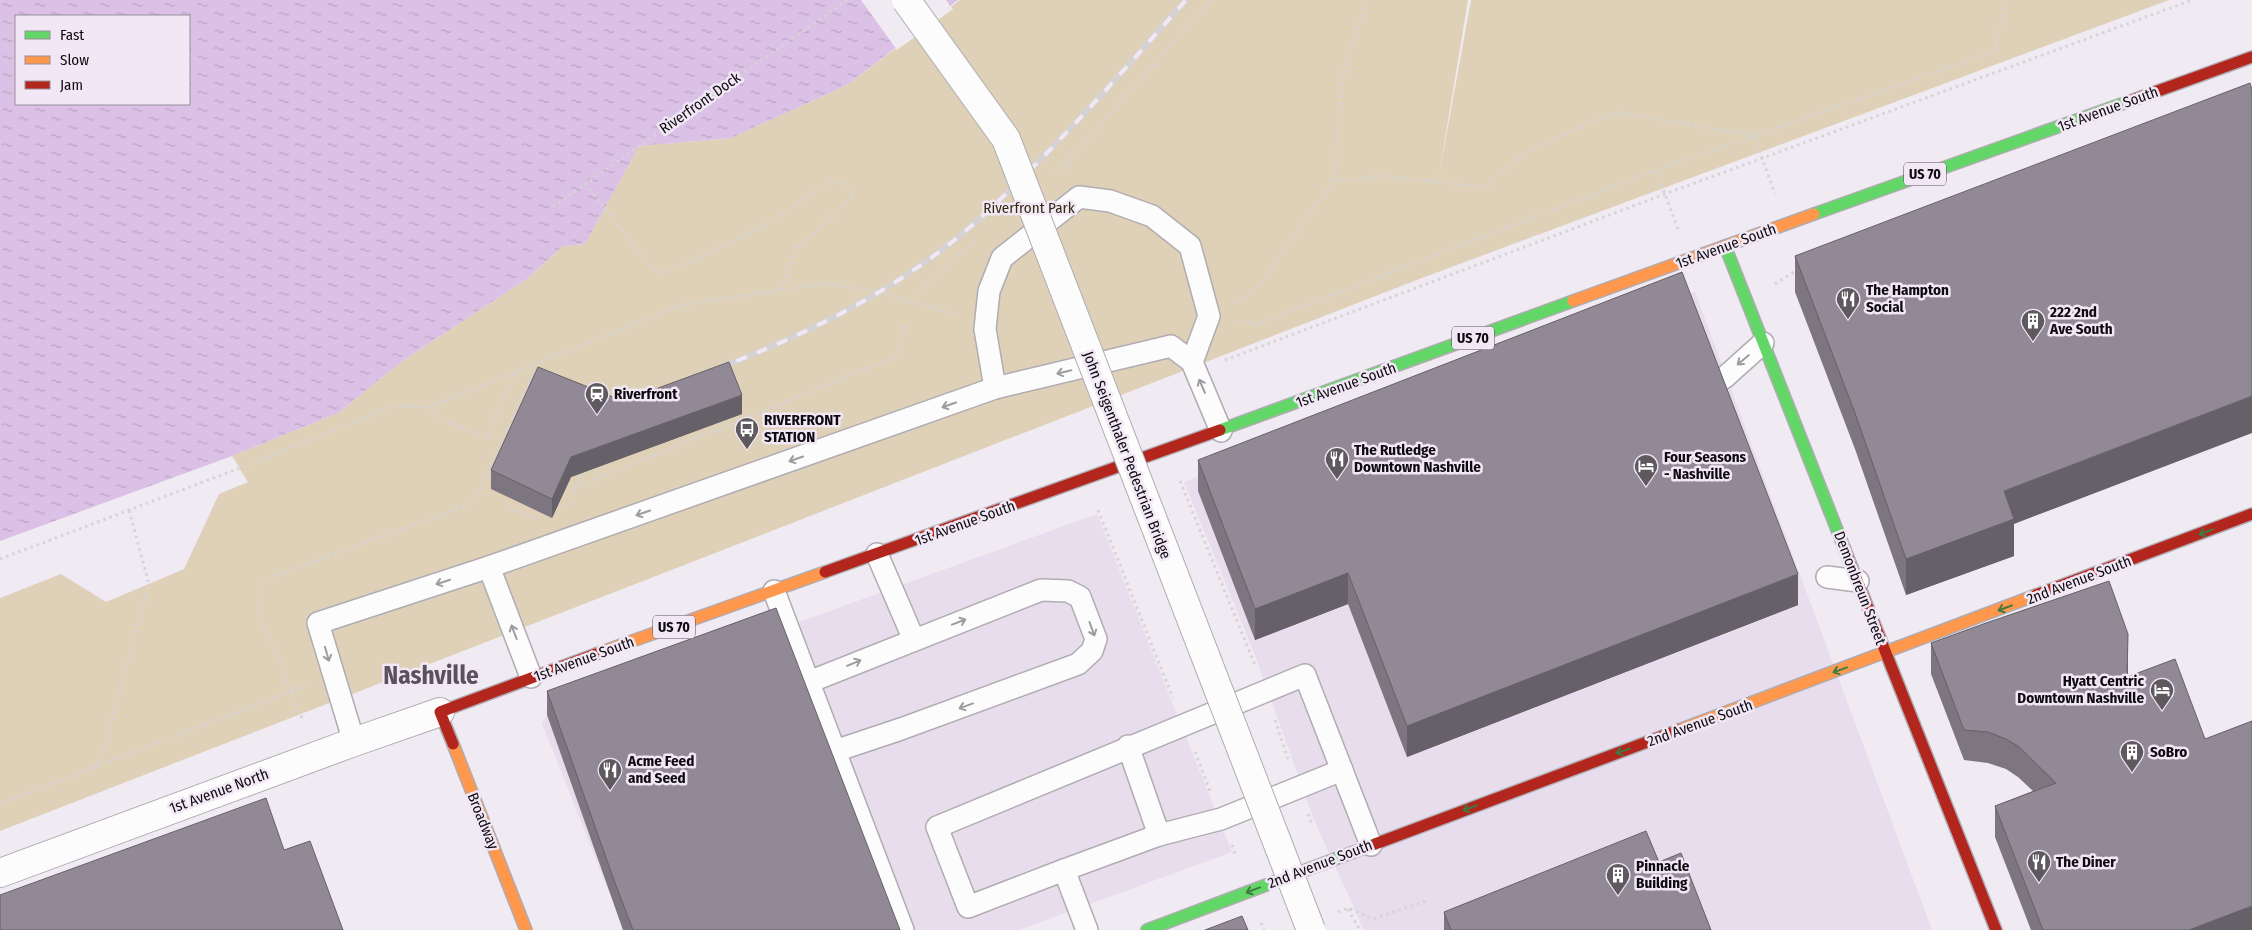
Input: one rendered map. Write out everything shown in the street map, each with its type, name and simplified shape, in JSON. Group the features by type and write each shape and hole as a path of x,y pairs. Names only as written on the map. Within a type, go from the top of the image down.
{"main road":[{"name":"1st Avenue South","path":"440,712 532,677 1221,431 1785,224 2252,57"},
{"name":"Demonbreun Street","path":"1725,246 1996,930"},
{"name":"2nd Avenue South","path":"1147,930 2252,514"},
{"name":"Broadway","path":"440,712 526,930"}],"street":[{"name":"John Seigenthaler Pedestrian Bridge","path":"906,0 1006,139 1309,927"},
{"name":"1st Avenue North","path":"0,873 440,712"}],"lane":[{"path":"995,388 985,329 989,291 1002,258 1079,197 1110,201 1152,216 1190,246 1209,316 1194,366"},
{"path":"1724,378 1764,343"},
{"path":"354,742 318,623 489,567 995,388 1171,346 1194,366 1221,431"},
{"path":"877,554 914,640"},
{"path":"489,567 532,677"},
{"path":"1827,577 1858,581"},
{"path":"809,682 1041,590 1068,591 1080,597 1096,639 1092,651 1078,664 902,730 835,751"},
{"path":"774,591 903,930"},
{"path":"1342,770 1221,819 1159,835 968,907 937,827 1128,746 1305,675 1342,770 1371,845"},
{"path":"1128,746 1159,835"},
{"path":"1064,870 1088,930"}],"path":[{"name":"Riverfront Dock","path":"553,207 847,0"},
{"path":"1079,197 1068,162 1212,0"},
{"path":"1209,316 1254,292 1334,181 1342,80 1367,0"},
{"path":"1209,316 1257,324 1656,170 1996,51 2005,0"},
{"path":"1194,366 2192,0"},
{"path":"1334,181 1381,176 1485,187 1527,152 1614,112 1754,136"},
{"path":"1754,136 1785,224"},
{"path":"1656,170 1689,259"},
{"path":"585,184 658,274 699,258 777,218 832,181 845,184 854,196 793,252 782,290"},
{"path":"0,560 394,406 428,407 682,305 827,283 878,292 973,319 985,329"},
{"path":"575,488 897,356 906,324"},
{"path":"428,407 441,418 486,439 515,372"},
{"path":"302,718 260,615 264,580 473,502 532,377 540,380"},
{"path":"565,510 586,462"},
{"path":"1180,480 1250,652 1312,824"},
{"path":"508,508 541,519"},
{"path":"93,768 105,747 149,584 129,510"},
{"path":"1098,510 1235,854"},
{"path":"0,804 333,674"},
{"path":"1309,927 1348,908 1373,919 1426,901"},
{"path":"1348,908 1360,930"},
{"path":"1262,923 1264,930"}],"shaded area":[{"path":"1695,292 1932,930 1364,930 1314,820 1255,655 1184,482"},
{"path":"1097,514 1232,852 1019,930 896,930 847,802 608,890 542,723 548,713"}],"green space":[{"name":"Riverfront Park","path":"960,0 1468,0 1438,181 1471,0 2169,0 1422,278 0,831 0,598 61,574 106,602 184,569 219,494 240,468 232,456 338,413 401,362 528,278 563,246 585,244 639,146 731,138 847,85"}],"water":[{"path":"0,0 958,0 847,85 731,138 639,146 585,244 563,246 528,278 401,362 338,413 232,456 248,482 219,494 184,569 106,602 61,574 0,598"}],"pier":[{"path":"861,0 946,0 953,9 897,50"},
{"path":"232,456 248,482 219,494 184,569 106,602 61,574 0,598 0,541"}],"building":[{"name":"222 2nd Ave South","path":"2250,83 2252,90 2252,396 2004,491 2014,519 1906,559 1855,413 1795,256"},
{"path":"1682,272 1798,574 1407,726 1348,573 1255,609 1198,460"},
{"path":"729,362 742,395 571,457 552,499 491,470 538,367 623,401"},
{"name":"SoBro","path":"2109,581 2128,634 2127,677 2175,659 2205,739 2252,721 2252,906 2189,930 2043,930 1995,806 2056,783 2018,746 2006,739 1988,732 1964,730 1931,643"},
{"path":"776,608 900,930 633,930 547,691"},
{"path":"266,798 284,850 310,841 343,930 0,930 0,895"},
{"path":"1646,831 1659,862 1681,853 1711,930 1451,930 1444,912"},
{"path":"1242,916 1248,930 1205,930"}],"railway":[{"path":"716,369 778,344 839,314 897,281 952,242 987,212 1041,159 1186,0"}],"traffic: fast":[{"path":"1814,214 2130,101"},
{"path":"1725,246 1845,550"},
{"path":"1220,430 1573,301"},
{"path":"1147,930 1375,844"}],"traffic: slow":[{"path":"1573,301 1814,214"},
{"path":"596,654 825,572"},
{"path":"1679,730 2036,595"},
{"path":"453,744 526,930"}],"traffic: jam":[{"path":"2130,101 2252,57"},
{"path":"825,572 1220,430"},
{"path":"2036,595 2252,514"},
{"path":"1845,550 1996,930"},
{"path":"453,744 440,712 596,654"},
{"path":"1375,844 1679,730"}],"place":[{"name":"The Hampton Social","path":"1848,320"},
{"name":"222 2nd Ave South","path":"2033,342"},
{"name":"Riverfront","path":"597,415"},
{"name":"RIVERFRONT STATION","path":"747,450"},
{"name":"The Rutledge Downtown Nashville","path":"1337,480"},
{"name":"Four Seasons - Nashville","path":"1646,487"},
{"name":"Hyatt Centric Downtown Nashville","path":"2162,711"},
{"name":"SoBro","path":"2132,773"},
{"name":"Acme Feed and Seed","path":"610,791"},
{"name":"The Diner","path":"2039,883"},
{"name":"Pinnacle Building","path":"1618,896"}],"district":[{"name":"Nashville","path":"431,675"}]}
